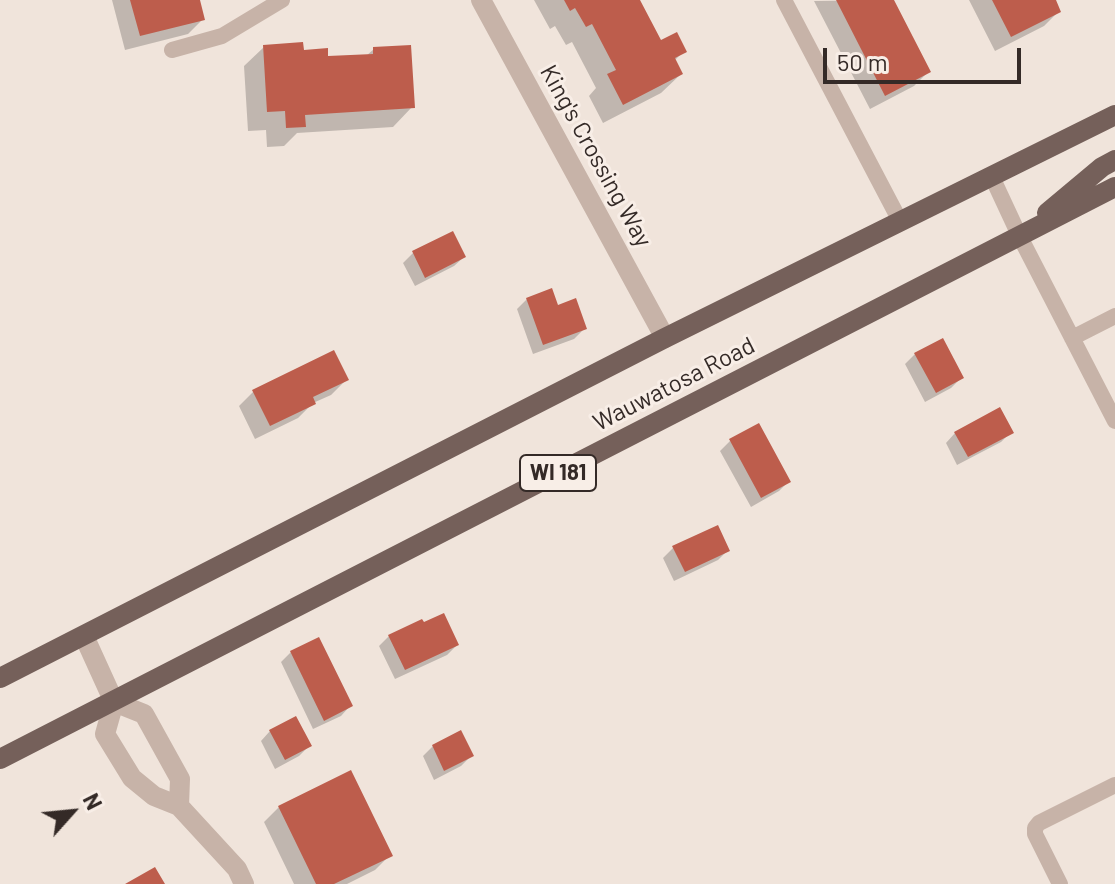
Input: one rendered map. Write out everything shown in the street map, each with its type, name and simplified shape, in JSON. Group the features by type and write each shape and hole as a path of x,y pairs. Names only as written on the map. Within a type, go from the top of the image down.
{"main road":[{"name":"Wauwatosa Road","path":"0,678 665,338 1115,115"},
{"path":"1019,235 1102,167 1115,160"},
{"name":"Wauwatosa Road","path":"0,759 1115,187"}],"street":[{"name":"King's Crossing Way","path":"481,0 665,338"},
{"path":"84,636 114,702 105,734 132,778 154,796 179,806 237,869 244,884"},
{"path":"114,702 144,714 180,779 179,806"}],"lane":[{"path":"172,50 222,36 282,0"},
{"path":"784,0 900,221"},
{"path":"992,177 1115,421"},
{"path":"1072,338 1115,316"},
{"path":"1060,884 1035,834 1035,828 1039,823 1115,785"}],"building":[{"path":"130,0 200,0 205,20 140,36"},
{"path":"564,0 640,0 661,40 677,32 687,52 675,58 683,74 623,105 607,74 616,70 592,24 586,27 575,8 570,11"},
{"path":"836,0 894,0 931,72 885,96"},
{"path":"992,0 1056,0 1061,12 1011,37"},
{"path":"303,42 304,50 328,48 328,56 373,54 373,47 411,45 415,108 305,115 306,127 286,128 285,111 267,112 263,45"},
{"path":"453,231 466,257 425,278 412,251"},
{"path":"552,288 558,305 576,298 587,329 543,345 526,298"},
{"path":"943,338 964,378 936,393 914,353"},
{"path":"334,350 349,380 313,397 316,404 270,426 252,390"},
{"path":"1000,407 1014,433 968,457 954,432"},
{"path":"759,423 791,482 761,498 729,439"},
{"path":"718,525 730,551 685,572 672,546"},
{"path":"444,613 459,645 405,670 388,635 422,619 424,622"},
{"path":"319,637 353,706 324,721 290,651"},
{"path":"296,716 312,746 285,760 269,730"},
{"path":"461,730 474,756 444,771 432,745"},
{"path":"351,770 393,856 334,884 316,884 278,806"},
{"path":"155,867 165,884 125,884"}]}
